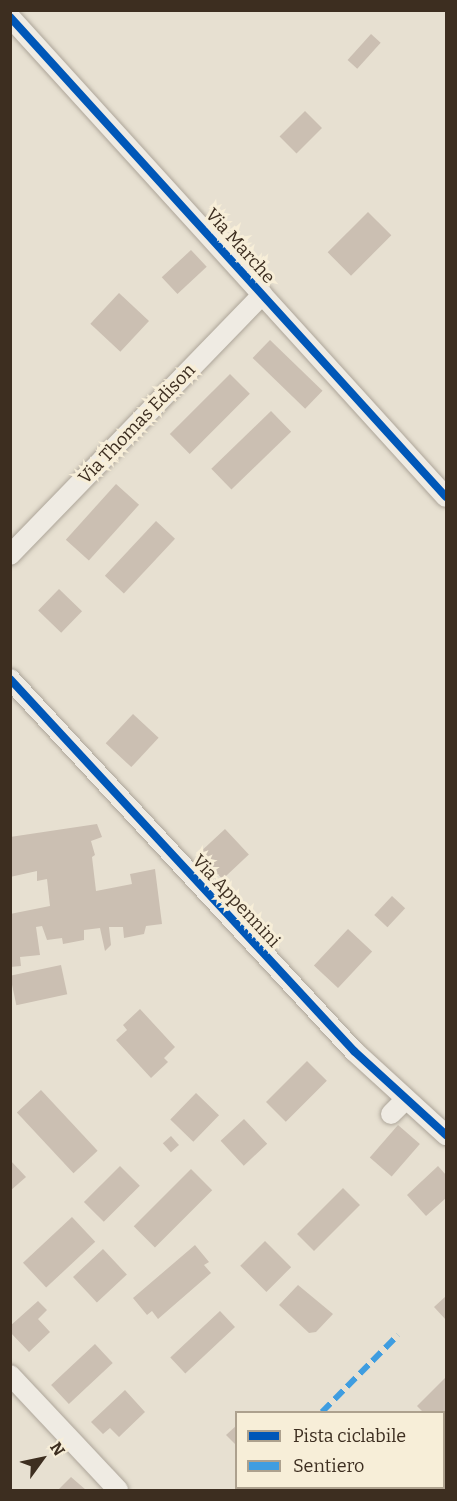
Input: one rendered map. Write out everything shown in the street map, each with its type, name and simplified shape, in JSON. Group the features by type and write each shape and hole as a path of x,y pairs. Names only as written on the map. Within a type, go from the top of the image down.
{"street":[{"name":"Via Marche","path":"10,18 447,497"},
{"name":"Via Thomas Edison","path":"10,555 263,294"},
{"name":"Via Appennini","path":"10,679 354,1051 405,1100 447,1135"},
{"path":"391,1113 405,1100"},
{"path":"10,1375 118,1491"}],"building":[{"path":"371,34 381,43 357,69 348,60"},
{"path":"305,111 322,128 297,153 280,136"},
{"path":"368,212 391,235 351,276 328,252"},
{"path":"191,250 207,267 177,294 162,277"},
{"path":"119,293 149,321 120,352 90,324"},
{"path":"270,340 323,391 305,409 253,358"},
{"path":"230,374 250,394 190,454 170,434"},
{"path":"271,411 291,432 231,490 211,469"},
{"path":"116,484 139,505 89,560 66,540"},
{"path":"156,521 175,539 124,594 105,576"},
{"path":"59,589 82,611 61,633 38,611"},
{"path":"133,714 159,738 131,767 106,743"},
{"path":"97,824 102,837 91,841 95,855 92,857 96,891 132,884 130,874 155,869 162,924 146,926 144,934 124,938 123,927 109,927 111,945 105,951 100,928 84,930 84,940 63,944 62,938 47,940 42,926 36,927 40,955 20,957 21,966 10,967 10,914 50,906 47,879 37,881 37,871 10,877 10,837"},
{"path":"225,829 249,855 223,879 199,854"},
{"path":"392,896 405,908 387,927 374,915"},
{"path":"348,929 372,952 338,988 314,966"},
{"path":"61,965 67,994 16,1005 10,976"},
{"path":"140,1009 175,1047 164,1058 168,1062 151,1078 116,1040 127,1030 123,1025"},
{"path":"307,1061 327,1081 286,1122 266,1102"},
{"path":"41,1090 98,1151 73,1173 17,1113"},
{"path":"196,1093 219,1115 193,1142 170,1120"},
{"path":"244,1119 267,1144 244,1166 221,1141"},
{"path":"398,1125 420,1144 392,1176 370,1157"},
{"path":"171,1136 179,1145 171,1152 163,1143"},
{"path":"10,1160 26,1177 10,1191"},
{"path":"120,1166 140,1186 104,1222 84,1202"},
{"path":"438,1166 446,1175 446,1198 426,1216 407,1195"},
{"path":"191,1169 212,1190 155,1247 134,1226"},
{"path":"343,1188 360,1205 314,1251 297,1234"},
{"path":"72,1217 95,1242 46,1288 23,1263"},
{"path":"265,1241 291,1267 266,1292 240,1266"},
{"path":"195,1245 209,1262 204,1265 211,1273 158,1319 152,1311 147,1315 133,1298"},
{"path":"103,1249 127,1275 97,1303 73,1277"},
{"path":"298,1285 333,1314 316,1332 309,1333 279,1305"},
{"path":"446,1296 446,1320 434,1307"},
{"path":"38,1301 47,1310 38,1319 50,1332 29,1352 10,1332 10,1326"},
{"path":"220,1311 235,1327 185,1373 170,1357"},
{"path":"95,1344 113,1363 69,1404 51,1385"},
{"path":"446,1377 445,1418 445,1411 422,1411 417,1406"},
{"path":"125,1390 145,1412 119,1437 110,1428 103,1434 91,1422"},
{"path":"235,1427 235,1444 226,1435"},
{"path":"71,1477 86,1490 58,1490"},
{"path":"445,1477 446,1490 412,1490 445,1489"}],"marked path":[{"path":"323,1411 398,1335"}],"cycle path":[{"path":"10,17 446,497"},
{"path":"10,679 354,1051 446,1135"}]}
